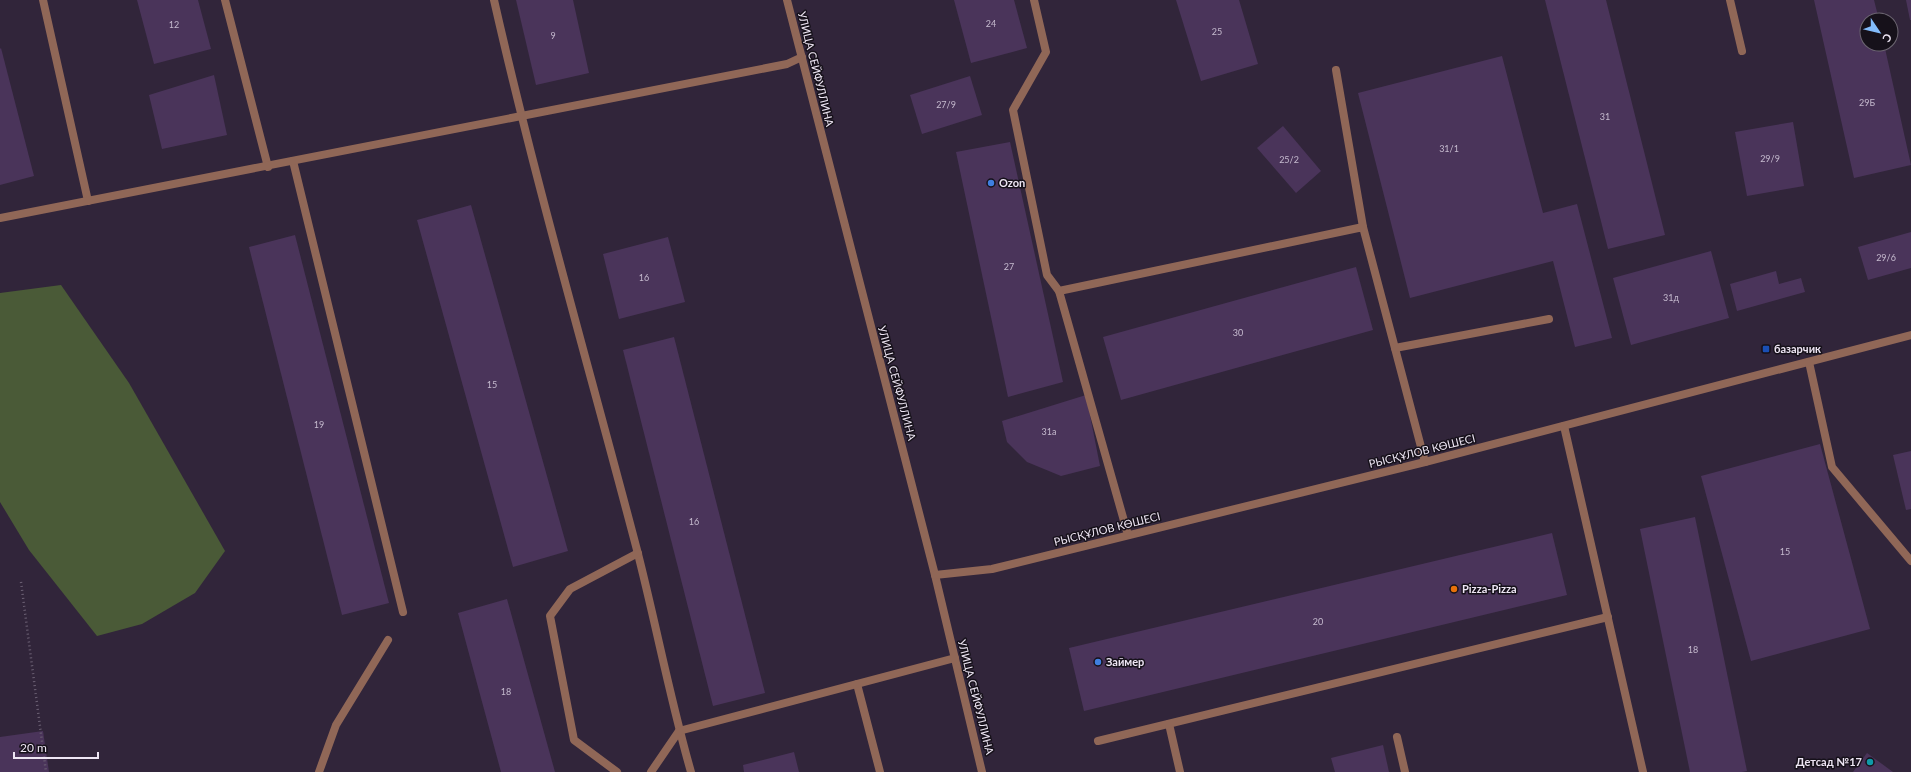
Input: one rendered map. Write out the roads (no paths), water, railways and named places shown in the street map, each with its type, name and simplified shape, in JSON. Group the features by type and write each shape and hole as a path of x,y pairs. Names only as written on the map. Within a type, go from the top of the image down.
{"street":[{"path":"43,0 88,201"},
{"path":"225,0 268,167"},
{"path":"494,0 520,114 638,553 679,731 691,772"},
{"name":"УЛИЦА СЕЙФУЛЛИНА","path":"787,0 935,575 982,772"},
{"path":"1034,0 1046,52 1013,110 1047,275 1059,291 1128,535"},
{"path":"1730,0 1742,51"},
{"path":"0,218 268,167 520,114 787,64 802,57"},
{"path":"1336,70 1363,226 1425,462"},
{"path":"293,161 403,612"},
{"path":"1059,291 1363,226"},
{"path":"1395,348 1549,319"},
{"name":"РЫСҚҰЛОВ КӨШЕСІ","path":"935,575 992,569 1425,462 1911,335"},
{"path":"1809,362 1832,467 1910,560"},
{"path":"1564,426 1643,772"},
{"path":"617,772 574,740 550,616 570,589 638,553"},
{"path":"1098,741 1608,617"},
{"path":"319,772 336,725 388,640"},
{"path":"651,772 679,731 955,658"},
{"path":"856,684 880,772"},
{"path":"1169,724 1180,772"},
{"path":"1397,737 1405,772"}],"place":[{"name":"Ozon","path":"991,183"},
{"name":"базарчик","path":"1766,349"},
{"name":"Pizza-Pizza","path":"1454,589"},
{"name":"Займер","path":"1098,662"},
{"name":"Детсад №17","path":"1870,762"}]}
